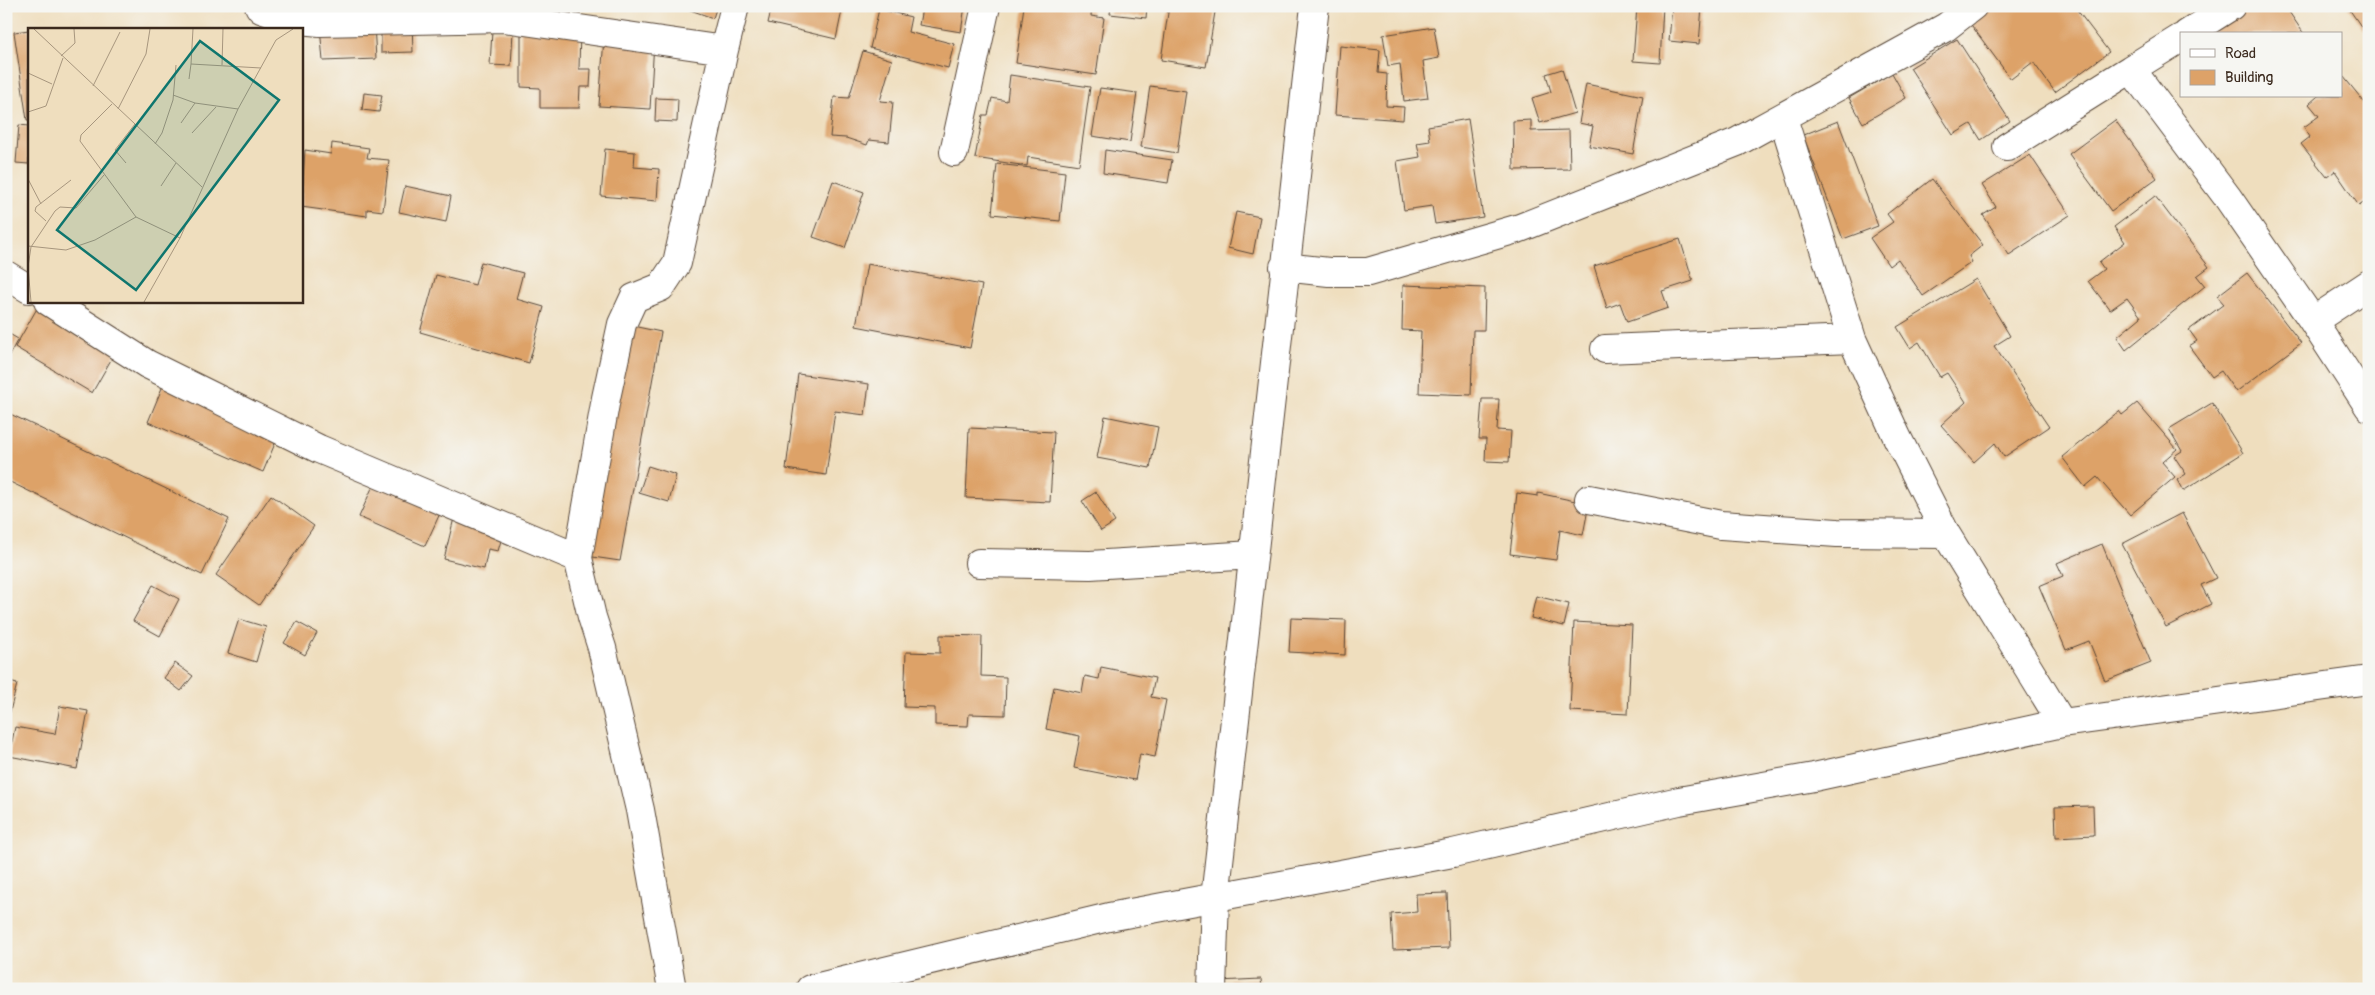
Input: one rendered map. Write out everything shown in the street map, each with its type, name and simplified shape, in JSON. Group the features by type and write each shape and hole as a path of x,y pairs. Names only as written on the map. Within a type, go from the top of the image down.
{"street":[{"path":"259,6 261,9 289,19 320,22 504,18 724,50"},
{"path":"672,989 640,810 602,648 592,617 578,558 606,398 622,324 634,298 661,287 677,264 724,50 736,6"},
{"path":"954,152 986,6"},
{"path":"1212,989 1215,898 1284,267 1315,6"},
{"path":"1284,267 1329,272 1368,272 1520,228 1737,142 1946,27 1973,6"},
{"path":"2190,32 2231,6"},
{"path":"2008,147 2180,39"},
{"path":"2131,69 2228,198 2313,321 2369,407"},
{"path":"1783,118 1852,339 1897,437 1946,534 2062,723"},
{"path":"6,275 28,288"},
{"path":"2313,321 2369,284"},
{"path":"50,302 148,364 319,449 578,558"},
{"path":"1605,349 1852,339"},
{"path":"1589,499 1721,524 1837,532 1946,534"},
{"path":"979,563 1090,565 1253,555"},
{"path":"810,989 1109,918 1453,853 1680,801 1814,776 2062,723 2369,680"}],"building":[{"path":"679,6 717,6 713,18"},
{"path":"772,6 843,6 836,39 768,23"},
{"path":"915,6 965,6 961,32 919,25 922,8"},
{"path":"1024,6 1092,6 1091,16 1104,18 1096,75 1016,63"},
{"path":"1111,6 1147,6 1146,18 1110,14"},
{"path":"1169,6 1216,6 1206,67 1161,60"},
{"path":"1637,6 1663,6 1660,63 1633,61"},
{"path":"1672,6 1702,6 1699,44 1669,41"},
{"path":"1991,6 2074,6 2109,52 2055,92 2033,62 2011,79 1969,22"},
{"path":"2249,6 2285,6 2303,32 2213,32"},
{"path":"2347,6 2369,6 2369,38"},
{"path":"879,9 911,17 908,32 954,44 948,68 870,48"},
{"path":"412,22 413,52 381,53 381,23"},
{"path":"374,24 376,59 323,61 320,27"},
{"path":"1434,27 1439,58 1423,61 1428,98 1404,101 1400,64 1388,66 1383,35"},
{"path":"521,29 580,30 579,69 591,69 590,87 580,87 579,108 540,108 540,88 521,87"},
{"path":"28,30 28,120 27,120 14,32"},
{"path":"492,31 513,32 511,66 490,65"},
{"path":"604,38 654,42 650,109 599,106"},
{"path":"1957,39 2010,121 1981,140 1971,124 1953,135 1910,68"},
{"path":"1340,46 1380,50 1378,73 1387,74 1386,106 1404,107 1403,120 1335,115"},
{"path":"863,51 892,60 880,101 893,102 889,142 869,140 867,145 846,138 830,137 834,97 849,98"},
{"path":"1562,69 1575,113 1540,123 1532,98 1551,92 1546,74"},
{"path":"1892,73 1906,98 1863,123 1849,98"},
{"path":"1010,75 1090,87 1079,165 1028,157 1027,166 975,158 983,115 988,115 992,98 1007,101"},
{"path":"2342,77 2369,108 2369,199 2359,206 2335,171 2327,177 2301,144 2310,137 2304,127 2319,116 2309,104 2316,98 2342,98"},
{"path":"1586,84 1643,96 1633,154 1589,146 1593,126 1579,123"},
{"path":"1150,86 1186,91 1177,153 1141,147"},
{"path":"1100,88 1137,93 1130,142 1092,136"},
{"path":"364,93 382,95 379,112 362,110"},
{"path":"656,98 678,99 677,122 655,121"},
{"path":"1468,119 1483,217 1435,224 1432,206 1404,210 1397,161 1420,157 1417,143 1430,141 1428,126"},
{"path":"1531,120 1531,131 1569,130 1570,169 1514,170 1513,121"},
{"path":"2115,120 2157,178 2111,211 2069,154"},
{"path":"1838,121 1878,226 1843,239 1803,135"},
{"path":"19,125 28,126 28,164 16,163"},
{"path":"332,143 369,148 367,158 389,160 383,211 367,209 367,216 302,207 305,150 331,154"},
{"path":"605,149 635,152 634,167 659,169 657,201 601,196"},
{"path":"1105,150 1172,160 1168,183 1103,173"},
{"path":"2030,155 2070,215 2009,255 1983,215 1996,207 1982,185"},
{"path":"997,164 1065,172 1060,221 992,214"},
{"path":"1932,179 1983,245 1969,256 1972,262 1923,296 1898,259 1889,266 1870,238 1893,222 1887,214"},
{"path":"833,181 864,192 845,248 813,237"},
{"path":"405,186 451,196 446,222 399,212"},
{"path":"2155,196 2209,267 2197,276 2205,286 2126,350 2117,337 2141,317 2127,298 2110,310 2088,281 2104,269 2099,262 2125,242 2114,227"},
{"path":"1236,212 1260,217 1253,254 1228,248"},
{"path":"1680,239 1693,281 1662,291 1668,308 1627,322 1620,303 1607,308 1594,266"},
{"path":"481,262 523,273 516,299 544,307 529,363 420,332 436,275 475,285"},
{"path":"867,264 982,285 970,348 856,326"},
{"path":"2247,273 2301,343 2236,392 2221,371 2212,377 2189,346 2197,341 2189,330 2224,304 2217,296"},
{"path":"1976,279 2010,336 1994,346 2049,427 2004,457 1995,443 1974,462 1941,425 1966,402 1947,373 1940,377 1919,342 1910,348 1897,327"},
{"path":"1403,285 1485,288 1484,330 1473,330 1471,395 1419,393 1421,331 1402,330"},
{"path":"39,305 116,351 92,393 15,347"},
{"path":"628,325 661,332 620,561 586,556"},
{"path":"6,332 18,339 6,361"},
{"path":"798,374 869,384 865,415 835,411 826,475 786,469"},
{"path":"164,383 279,434 263,472 148,422"},
{"path":"1482,399 1499,399 1497,430 1511,431 1509,462 1485,461 1486,439 1479,439"},
{"path":"2137,403 2177,449 2162,462 2175,477 2130,515 2097,477 2085,487 2062,457 2119,411 2122,415"},
{"path":"2212,403 2243,453 2183,491 2177,480 2186,474 2174,456 2182,451 2169,429"},
{"path":"6,412 229,519 202,575 6,480"},
{"path":"1105,416 1158,427 1150,468 1097,458"},
{"path":"969,428 1054,432 1050,502 966,498"},
{"path":"648,466 676,475 669,502 639,493"},
{"path":"376,479 442,509 425,546 359,517"},
{"path":"1096,492 1115,522 1101,531 1082,501"},
{"path":"1517,493 1538,496 1538,493 1589,504 1583,535 1560,530 1556,560 1510,554"},
{"path":"271,495 314,526 259,605 216,575"},
{"path":"2182,513 2216,578 2201,585 2211,604 2166,627 2122,544"},
{"path":"454,518 504,530 498,551 488,549 484,569 444,559"},
{"path":"2102,544 2151,663 2105,681 2089,641 2066,650 2039,586 2063,576 2057,563"},
{"path":"153,585 179,599 160,636 133,621"},
{"path":"1536,596 1569,604 1564,626 1531,618"},
{"path":"1291,618 1346,620 1345,655 1289,652"},
{"path":"239,619 266,627 256,662 228,653"},
{"path":"297,622 317,633 305,655 284,643"},
{"path":"1574,622 1632,625 1628,714 1570,711"},
{"path":"940,635 982,636 981,676 1006,677 1005,715 969,714 968,726 935,725 935,708 904,707 906,652 940,653"},
{"path":"175,663 193,676 181,691 164,678"},
{"path":"1101,667 1155,678 1151,697 1166,700 1155,757 1140,754 1135,780 1074,768 1080,736 1046,729 1054,687 1082,693 1085,676 1099,679"},
{"path":"6,681 17,684 7,723 6,723"},
{"path":"60,706 88,711 77,769 9,756 15,727 55,734"},
{"path":"2093,806 2094,835 2056,837 2055,807"},
{"path":"1447,893 1449,948 1393,950 1391,914 1417,912 1416,894"},
{"path":"1261,979 1262,989 1218,989 1218,981"},
{"path":"1345,985 1346,989 1308,989 1308,987"}]}
